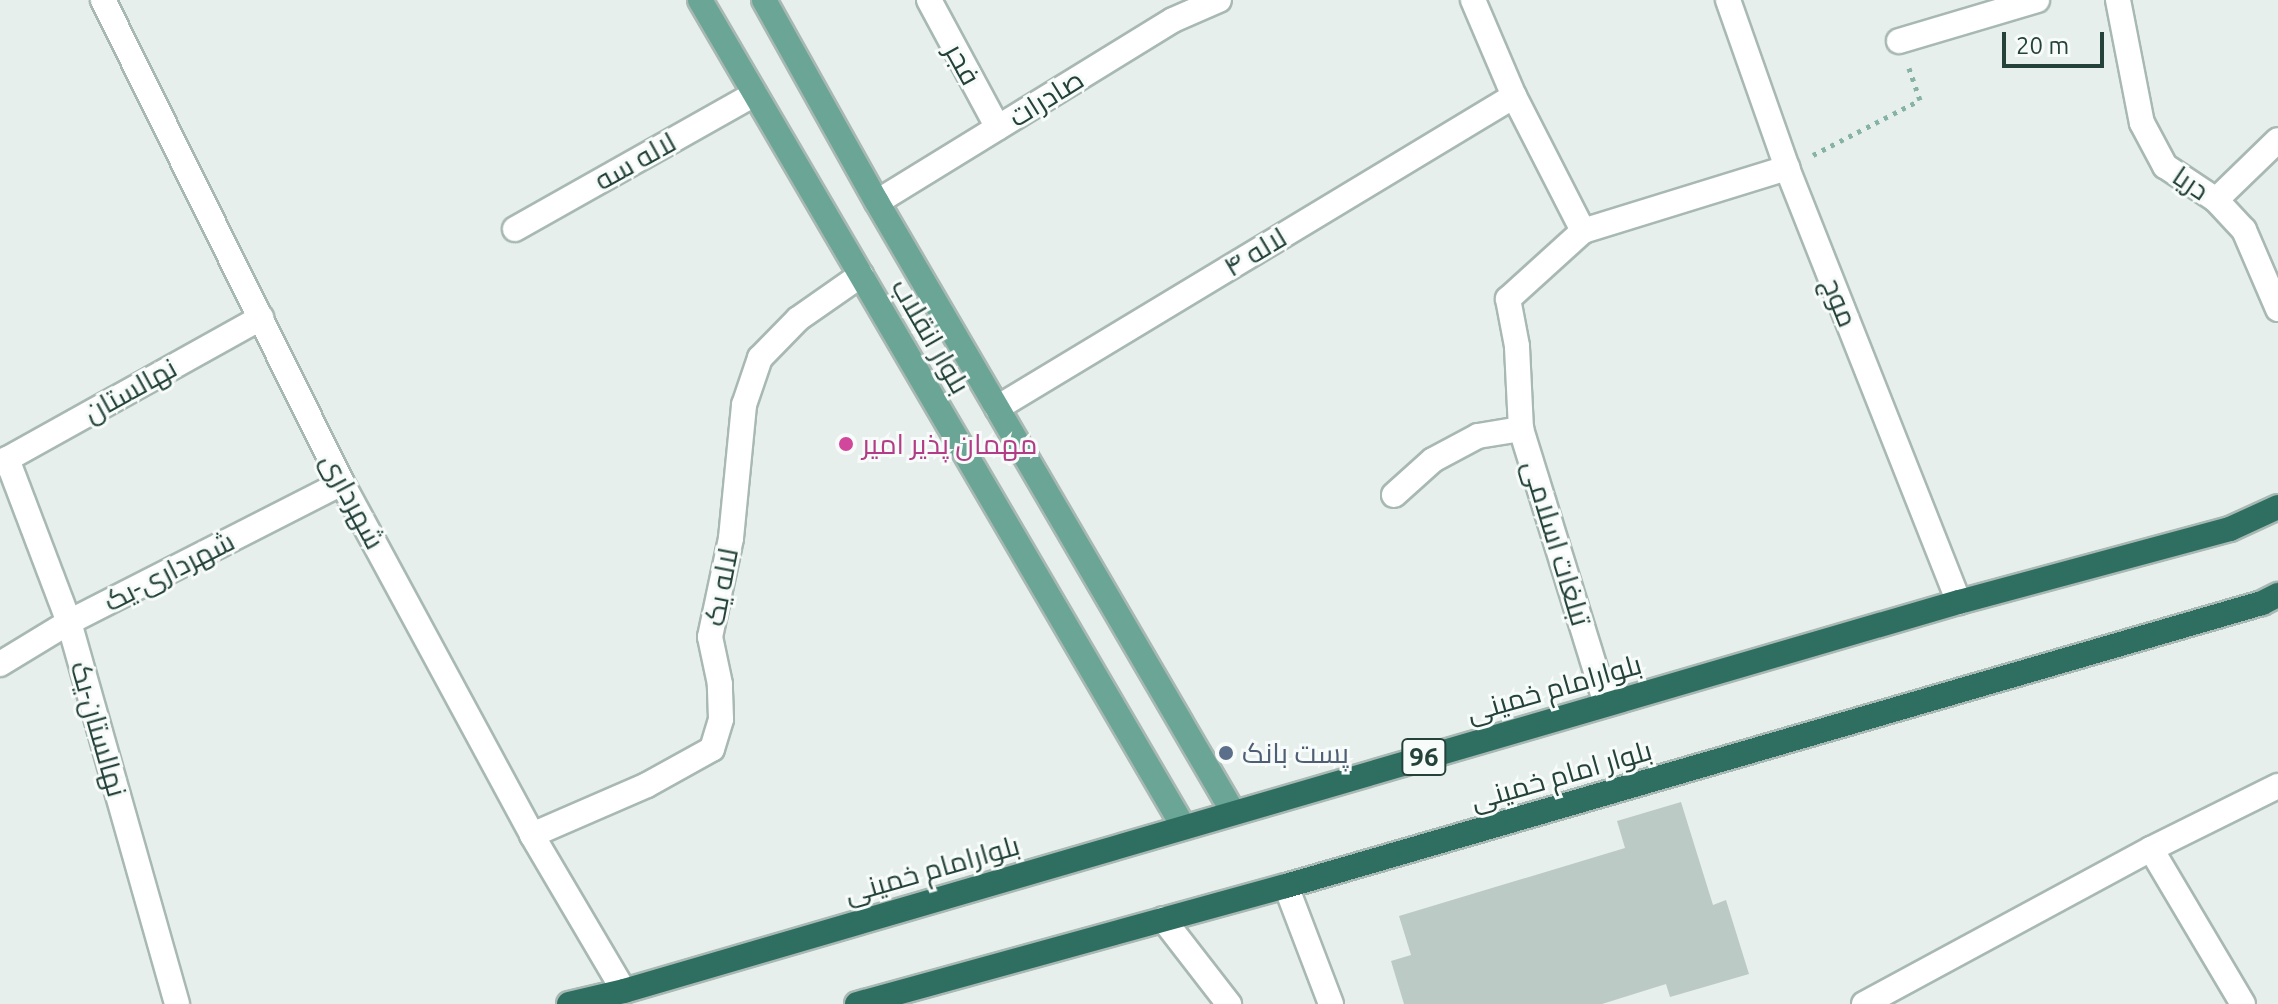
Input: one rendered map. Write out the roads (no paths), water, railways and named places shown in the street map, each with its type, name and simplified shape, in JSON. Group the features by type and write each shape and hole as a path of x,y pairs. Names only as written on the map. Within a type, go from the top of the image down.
{"highway":[{"name":"بلوارامام خمینی","path":"569,1004 624,991 1959,602 2230,529 2278,507"},
{"name":"بلوار امام خمینی","path":"857,1004 1286,886 2247,607 2278,595"}],"main road":[{"name":"بلوار انقلاب","path":"700,0 1183,826"},
{"name":"بلوار انقلاب","path":"764,0 877,202 1233,812"}],"street":[{"name":"شهرداری","path":"103,0 342,483 532,835 624,991"},
{"name":"فجر","path":"929,0 998,128"},
{"name":"صادرات","path":"877,202 1173,20 1219,0"},
{"path":"1473,0 1514,96 1583,231 1787,168"},
{"name":"موج","path":"1728,0 1787,168 1959,602"},
{"path":"1899,41 2037,0"},
{"name":"دریا","path":"2118,0 2142,123 2165,166 2216,200 2244,230 2278,309"},
{"name":"لاله سه","path":"515,229 755,94"},
{"name":"لاله ۴","path":"997,408 1514,96"},
{"path":"2216,200 2278,140"},
{"name":"تبلغات اسلامی","path":"1583,231 1508,299 1517,346 1521,429 1606,704"},
{"name":"لاله یک","path":"532,835 647,785 712,749 721,719 720,684 710,637 731,538 744,405 760,358 798,319 861,275"},
{"name":"نهالستان","path":"4,461 261,318"},
{"name":"تبلغات اسلامی","path":"1394,495 1433,460 1478,436 1521,429"},
{"name":"نهالستان-یک","path":"4,461 69,622 177,1004"},
{"name":"شهرداری-یک","path":"0,664 69,622 342,483"},
{"path":"1864,1004 2151,849 2278,786"},
{"path":"2151,849 2243,1004"},
{"path":"1286,886 1331,1004"},
{"path":"1163,919 1229,1004"}],"place":[{"name":"مهمان پذیر امیر","path":"846,444"},
{"name":"پست بانک","path":"1226,753"}]}
